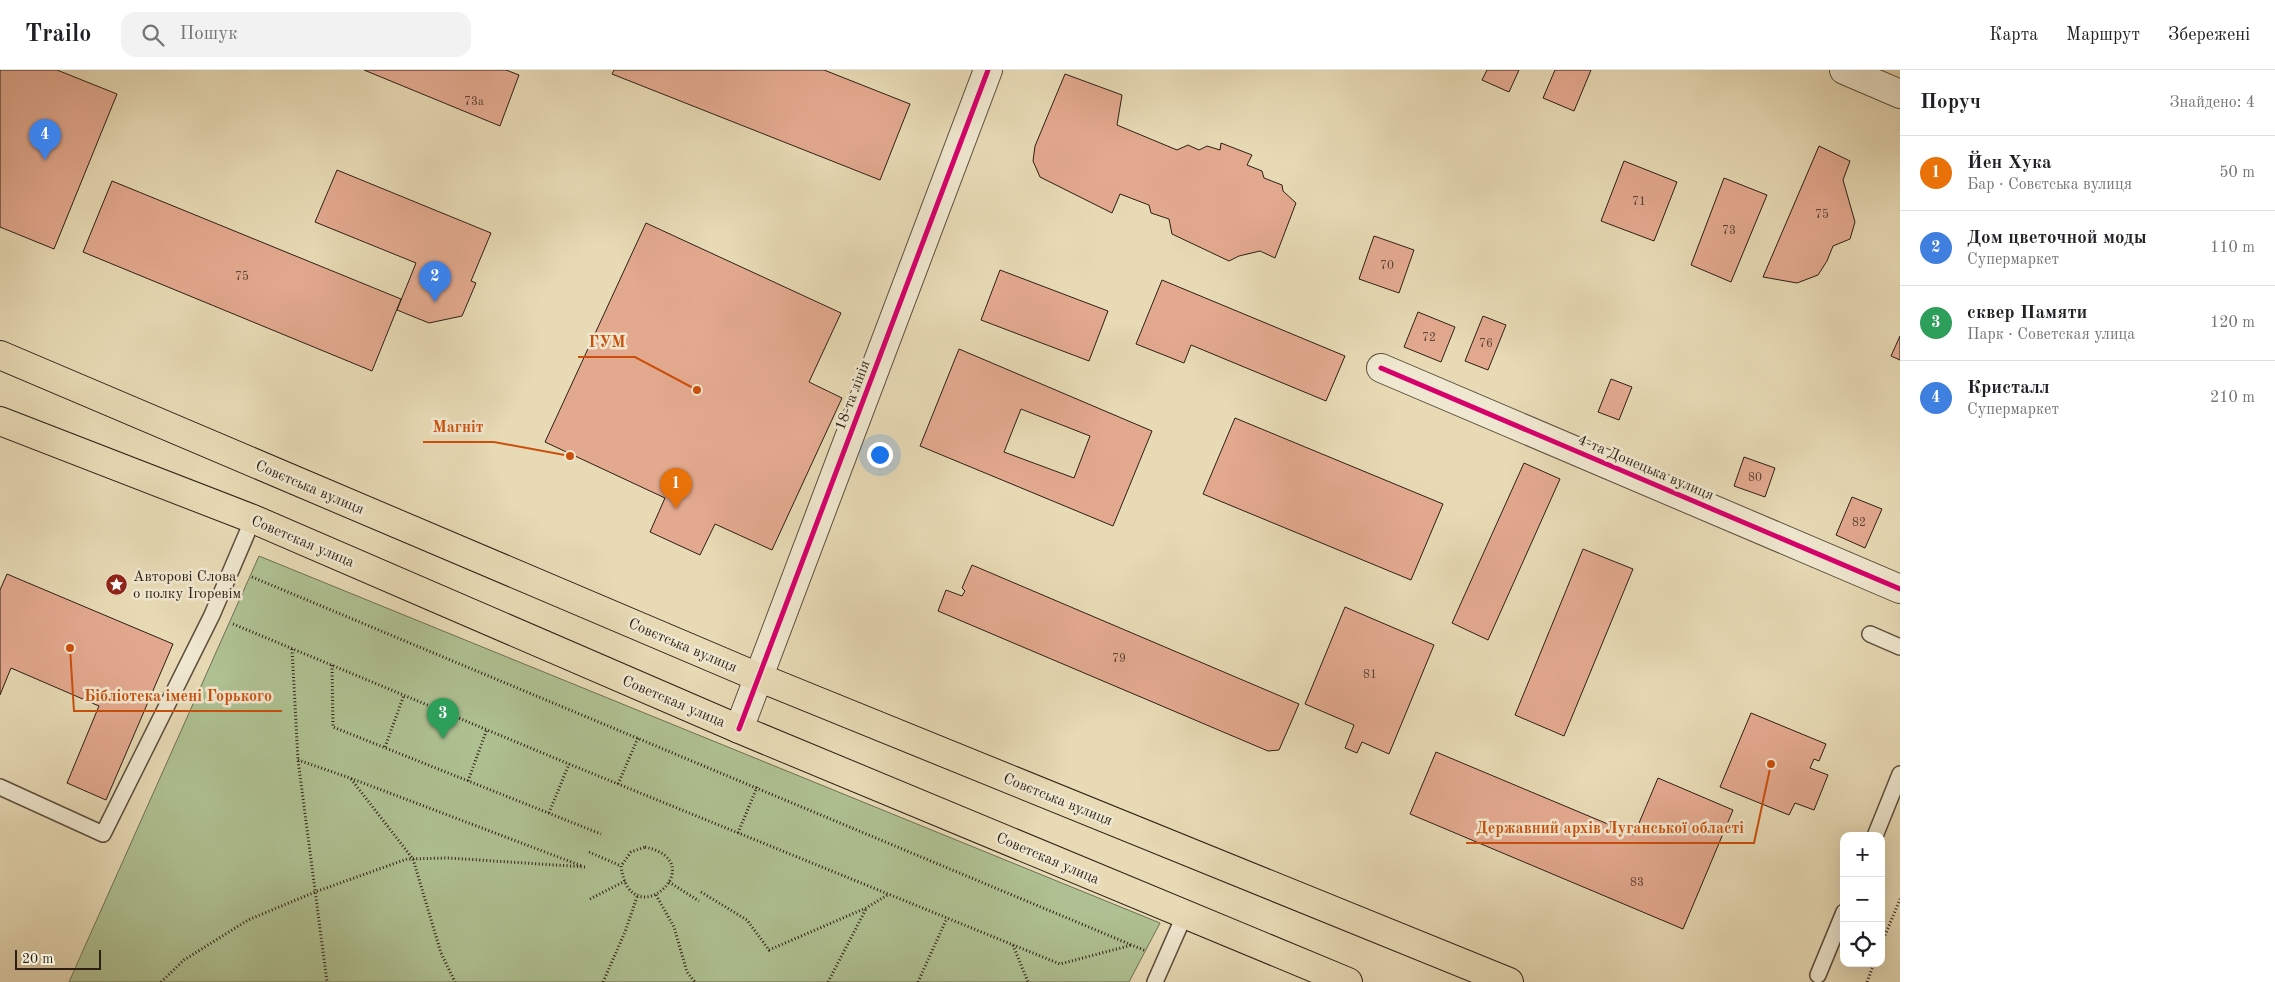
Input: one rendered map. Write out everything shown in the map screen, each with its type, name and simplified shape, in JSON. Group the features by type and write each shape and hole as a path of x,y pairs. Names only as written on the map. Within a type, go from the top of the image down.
{"main road":[{"name":"Совєтська вулиця","path":"0,355 758,677 1509,982"},
{"name":"Советская улица","path":"0,421 253,519 739,729 1348,982"}],"street":[{"name":"18-та лінія","path":"739,729 988,70"},
{"path":"1844,70 1900,94"},
{"name":"4-та Донецька вулиця","path":"1381,368 1900,589"}],"lane":[{"path":"0,787 103,834 212,615 253,519"},
{"path":"1870,634 1900,647"},
{"path":"1877,832 1900,774"},
{"path":"1155,982 1185,914"},
{"path":"1818,975 1840,922"}],"path":[{"path":"231,568 1132,944 1164,960"},
{"path":"212,615 568,764 1060,964 1132,944"},
{"path":"292,649 298,760 328,982"},
{"path":"332,665 333,727 601,834"},
{"path":"385,747 404,695"},
{"path":"468,781 486,729"},
{"path":"618,784 638,738"},
{"path":"162,982 184,960 248,920 315,892 407,859 449,858 585,867 298,760"},
{"path":"549,813 568,764"},
{"path":"350,778 413,859 440,953 455,982"},
{"path":"738,833 757,787"},
{"path":"645,846 658,850 669,859 672,874 667,887 656,895 642,896 629,890 621,866 631,852 645,846"},
{"path":"589,852 621,866"},
{"path":"590,899 625,881"},
{"path":"669,882 699,901"},
{"path":"702,892 747,920 769,950 866,908 889,894"},
{"path":"603,982 625,932 638,894"},
{"path":"656,895 674,927 687,972 695,982"},
{"path":"1885,936 1900,899"},
{"path":"828,982 866,908"},
{"path":"918,982 947,918"},
{"path":"1013,945 1028,982"},
{"path":"1866,982 1872,967"}],"green space":[{"path":"259,556 1160,923 1129,982 69,982"}],"building":[{"path":"0,70 57,70 117,94 54,249 0,227"},
{"path":"364,70 506,70 519,75 500,126"},
{"path":"614,70 824,70 910,104 880,180 612,74"},
{"path":"1487,70 1519,70 1509,92 1482,80"},
{"path":"1555,70 1591,70 1574,111 1543,98"},
{"path":"1065,74 1122,95 1117,125 1177,150 1188,145 1199,150 1207,146 1220,150 1221,143 1252,155 1247,165 1262,171 1264,178 1282,185 1283,191 1296,203 1275,258 1260,251 1239,256 1229,261 1172,234 1169,219 1151,213 1149,205 1120,194 1112,213 1040,177 1033,161 1035,146"},
{"path":"1819,146 1850,161 1843,180 1855,222 1850,239 1833,246 1827,261 1818,275 1797,283 1763,277"},
{"path":"1624,161 1677,182 1654,241 1601,221"},
{"path":"337,170 491,233 471,281 476,283 462,316 429,323 397,310 416,263 315,222"},
{"path":"1724,178 1767,195 1731,282 1691,265"},
{"path":"112,181 401,299 372,371 83,252"},
{"path":"646,223 841,313 809,382 842,398 772,550 715,524 700,555 650,532 665,498 545,442"},
{"path":"1374,236 1414,250 1399,293 1359,279"},
{"path":"1000,270 1108,311 1089,361 981,320"},
{"path":"1162,280 1345,356 1326,401 1191,345 1184,363 1136,344"},
{"path":"1418,312 1455,327 1441,362 1404,347"},
{"path":"1483,316 1506,325 1488,370 1465,361"},
{"path":"1900,336 1900,360 1891,356"},
{"path":"959,349 1152,431 1113,526 920,446","holes":["1021,409 1090,436 1074,478 1004,452"]},
{"path":"1611,379 1632,387 1619,420 1598,412"},
{"path":"1235,418 1443,504 1411,580 1203,494"},
{"path":"1744,457 1775,468 1765,497 1734,486"},
{"path":"1524,463 1560,479 1488,640 1452,623"},
{"path":"1852,497 1882,509 1865,548 1836,535"},
{"path":"1583,549 1633,569 1564,736 1515,715"},
{"path":"972,565 1299,704 1279,750 1268,751 938,611 946,590 962,596 965,591 962,588"},
{"path":"7,574 173,644 106,800 67,783 99,706 11,668 0,695 0,590"},
{"path":"1345,607 1434,645 1389,754 1362,742 1357,753 1345,748 1354,725 1305,704"},
{"path":"1751,713 1826,744 1819,761 1814,759 1810,768 1828,775 1814,810 1795,803 1789,815 1720,787"},
{"path":"1436,752 1634,835 1658,778 1733,810 1683,929 1410,814"}],"cycle path":[{"path":"739,729 988,70"},
{"path":"1381,368 1900,589"}],"place":[{"name":"Кристалл","path":"45,160"},
{"name":"Дом цветочной моды","path":"435,302"},
{"name":"ГУМ","path":"697,390"},
{"name":"Магніт","path":"570,456"},
{"name":"Йен Хука","path":"676,509"},
{"name":"Авторові Слова о полку Ігоревім","path":"117,585"},
{"name":"Бібліотека імені Горького","path":"70,648"},
{"name":"сквер Памяти","path":"443,739"},
{"name":"Державний архів Луганської області","path":"1771,764"}]}
